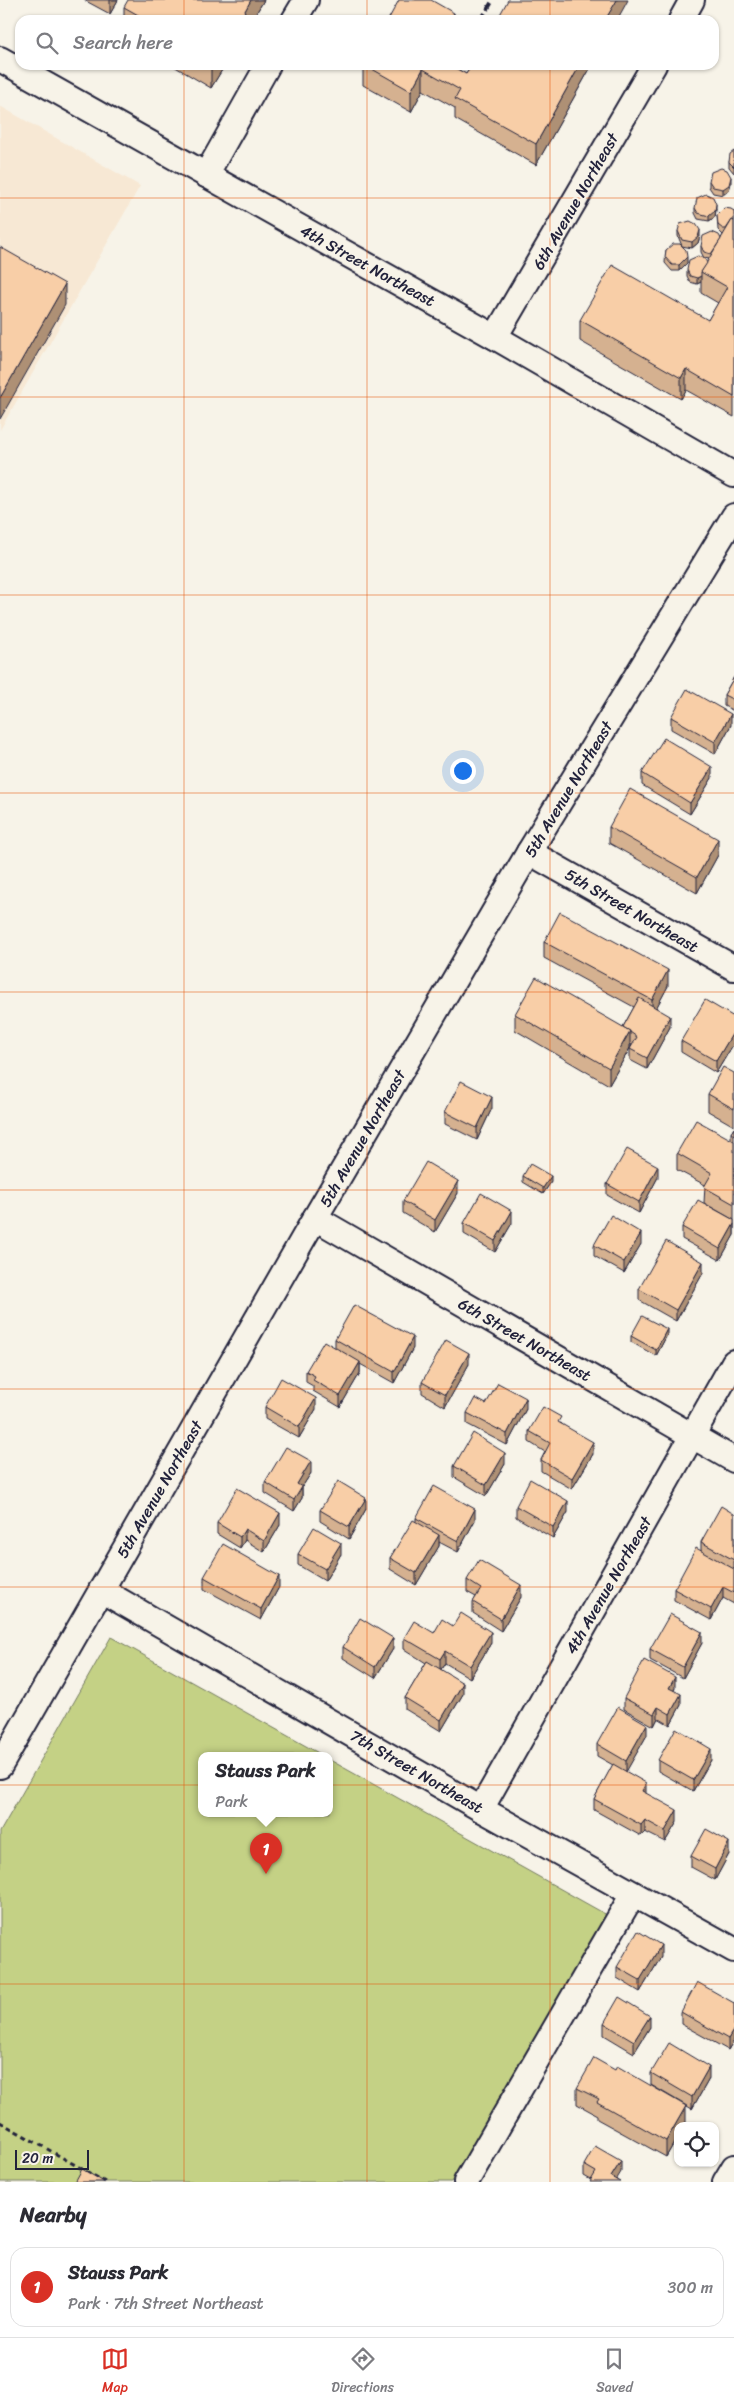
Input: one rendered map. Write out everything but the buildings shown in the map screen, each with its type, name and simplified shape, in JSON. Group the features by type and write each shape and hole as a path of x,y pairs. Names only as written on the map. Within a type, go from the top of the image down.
{"street":[{"path":"297,15 306,0"},
{"path":"684,15 692,0"},
{"name":"4th Street Northeast","path":"0,58 15,67"},
{"name":"4th Street Northeast","path":"21,70 495,337 734,475"},
{"path":"206,175 265,70"},
{"name":"6th Avenue Northeast","path":"495,337 651,70"},
{"name":"5th Avenue Northeast","path":"0,1766 315,1218 529,852 734,516"},
{"name":"5th Street Northeast","path":"529,852 734,968"},
{"name":"6th Street Northeast","path":"315,1218 734,1460"},
{"name":"4th Avenue Northeast","path":"482,1809 734,1362"},
{"name":"7th Street Northeast","path":"101,1590 482,1809 734,1950"},
{"path":"466,2182 634,1894"},
{"path":"725,2182 734,2167"}],"path":[{"path":"0,2122 105,2182"}],"shaded area":[{"path":"0,106 140,186 0,430"}],"green space":[{"path":"111,1637 317,1752 198,1752 198,1817 333,1817 333,1762 607,1915 451,2182 0,2182 0,1832"}],"railway":[{"path":"484,15 493,0"}],"place":[{"name":"Stauss Park","path":"266,1874"}]}
